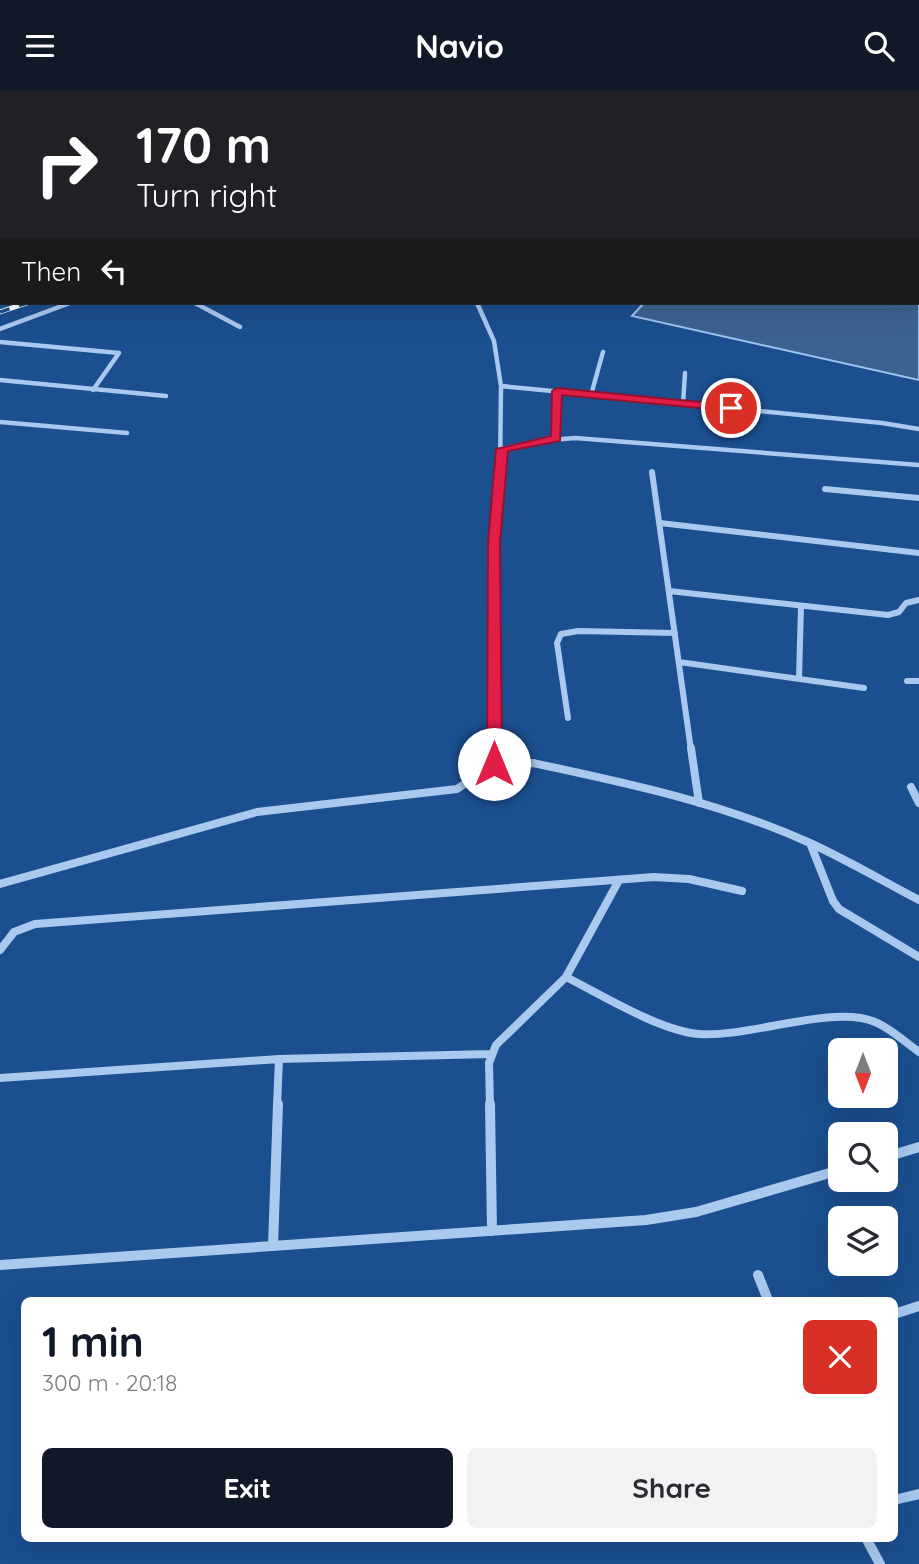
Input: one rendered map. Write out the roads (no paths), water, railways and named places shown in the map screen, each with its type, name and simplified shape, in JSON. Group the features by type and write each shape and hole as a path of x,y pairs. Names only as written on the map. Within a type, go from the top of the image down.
{"street":[{"path":"0,329 65,305"},
{"path":"199,305 240,327"},
{"path":"478,305 494,341 501,386 502,449 494,542 494,764"},
{"path":"0,342 119,353 93,390"},
{"path":"591,395 603,352"},
{"path":"683,404 685,373"},
{"path":"0,380 166,396"},
{"path":"501,386 919,429"},
{"path":"556,438 557,391"},
{"path":"0,422 127,433"},
{"path":"502,449 575,437 919,465"},
{"path":"652,472 699,803"},
{"path":"825,489 919,498"},
{"path":"660,523 919,553"},
{"path":"669,591 888,615 898,614 903,611 906,603 919,600"},
{"path":"799,679 801,606"},
{"path":"568,718 557,643 561,634 578,631 675,633"},
{"path":"679,662 864,688"},
{"path":"907,681 919,681"},
{"path":"0,884 257,812 457,789 494,764 533,763 639,785 734,813 810,843 919,900"},
{"path":"911,786 919,803"},
{"path":"810,843 833,901 839,909 919,957"},
{"path":"0,950 8,935 18,928 35,924 618,882 654,877 690,879 742,891"},
{"path":"492,1231 491,1054 496,1045 566,977 618,882"},
{"path":"905,892 919,891"},
{"path":"566,977 668,1027 697,1034 726,1034 839,1016 860,1017 876,1022 919,1052"},
{"path":"0,1078 279,1059 491,1054"},
{"path":"273,1246 279,1059"},
{"path":"898,1153 919,1147"},
{"path":"0,1265 646,1220 696,1212 828,1174"},
{"path":"758,1275 767,1297"},
{"path":"898,1313 919,1306"},
{"path":"898,1499 919,1494"},
{"path":"868,1542 880,1564"}],"water":[{"path":"642,305 919,305 919,380 632,316"}],"railway":[{"path":"0,312 21,305"}]}
